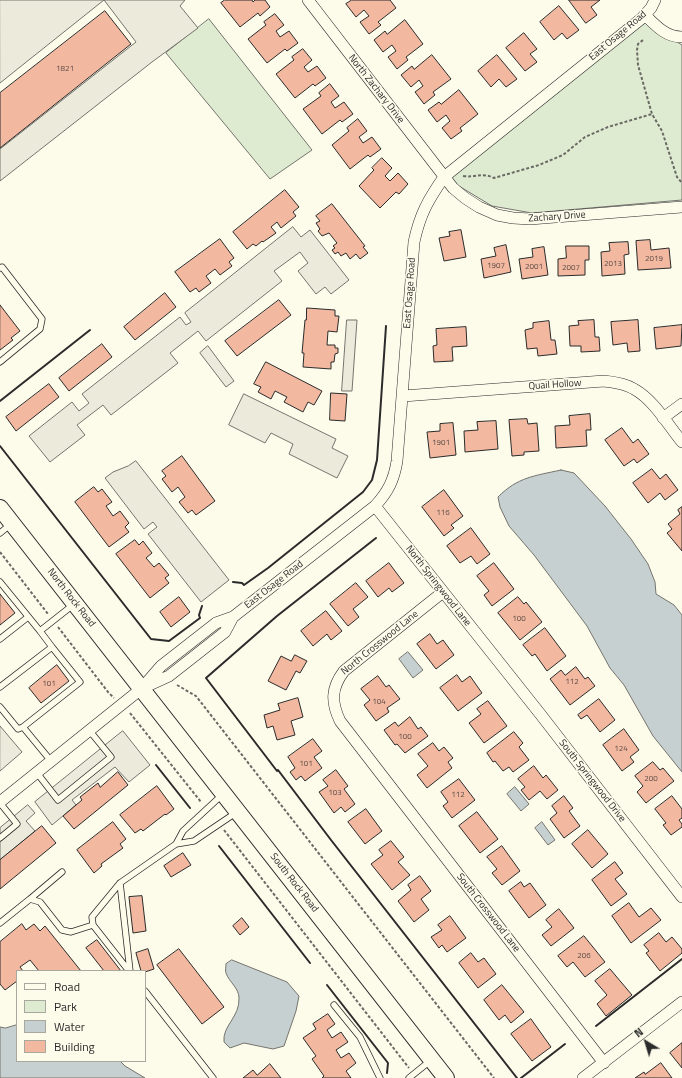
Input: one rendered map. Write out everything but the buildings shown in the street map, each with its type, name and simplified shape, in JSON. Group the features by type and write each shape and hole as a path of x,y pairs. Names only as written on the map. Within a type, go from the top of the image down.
{"main road":[{"name":"North Rock Road","path":"0,508 6,528 74,603 142,689"},
{"name":"South Rock Road","path":"142,689 446,1078"}],"street":[{"name":"North Zachary Drive","path":"308,0 444,177"},
{"name":"East Osage Road","path":"0,802 142,689 169,676 224,632 233,617 375,506 386,493 394,477 397,461 414,242 423,210 444,177 645,15 655,0"},
{"path":"645,15 658,28 668,34 682,36"},
{"name":"Zachary Drive","path":"444,177 464,198 479,207 513,218 530,219 682,207"},
{"name":"Quail Hollow","path":"403,396 604,381 616,382 634,388 649,400 682,442"},
{"path":"663,418 682,404"},
{"name":"North Springwood Lane","path":"375,506 502,666"},
{"name":"North Crosswood Lane","path":"373,764 340,721 334,706 333,696 335,685 344,671 443,592"},
{"name":"South Springwood Drive","path":"502,666 682,897"},
{"name":"South Crosswood Lane","path":"373,764 604,1063"},
{"path":"583,1078 682,1002"}],"lane":[{"path":"0,268 2,267 42,318 40,329 0,362"},
{"path":"0,582 80,682 23,727 18,728 0,707"},
{"path":"40,631 74,603"},
{"path":"0,639 28,617"},
{"path":"0,686 52,647"},
{"path":"23,727 51,761"},
{"path":"37,773 58,800 111,757 89,730"},
{"path":"176,844 183,831 224,794"},
{"path":"0,802 17,824 0,838"},
{"path":"129,970 93,925 92,917 120,883 176,844 194,841 238,811"},
{"path":"0,923 62,872"},
{"path":"120,883 130,970"},
{"path":"30,899 40,902 62,930 71,932 93,925"},
{"path":"146,992 213,1078"},
{"path":"334,1005 360,1037 380,1078"},
{"path":"409,1078 432,1059"}],"path":[{"path":"643,40 638,44 638,65 652,114 662,131 678,177 682,183"},
{"path":"462,176 470,178 487,175 494,178 539,165 563,155 585,137 608,127 652,114"},
{"path":"176,684 196,696 494,1078"},
{"path":"129,712 201,803"},
{"path":"225,831 403,1060"}],"green space":[{"path":"209,19 312,150 270,179 166,53"},
{"path":"641,19 682,45 682,200 532,213 492,206 444,177"}],"shaded area":[{"path":"0,0 104,0 0,83"},
{"path":"104,0 185,0 180,6 198,28 152,62 0,181 0,149 136,42"},
{"path":"293,227 301,237 310,230 349,280 331,294 325,287 316,294 298,271 308,263 300,252 274,271 282,281 206,341 198,331 170,353 178,363 111,415 103,405 77,425 85,435 50,462 29,436 72,402 79,411 89,403 82,394 180,317 186,325 191,322 185,313"},
{"path":"347,320 357,320 352,391 342,391"},
{"path":"208,346 234,381 226,387 200,353"},
{"path":"244,394 336,439 332,448 348,456 337,478 289,454 293,444 271,433 265,443 229,425"},
{"path":"136,461 229,580 201,602 148,534 157,527 153,522 144,529 105,478 113,472"},
{"path":"0,726 22,752 0,771"},
{"path":"123,731 150,765 129,782 115,767 72,800 76,805 52,825 35,802"},
{"path":"28,805 35,813 26,821 35,831 0,860 0,828"}],"water":[{"path":"561,470 574,473 605,506 631,539 648,564 655,582 656,594 674,605 682,615 682,772 653,736 624,685 610,668 587,626 534,555 509,526 500,507 498,497 512,485 527,478"},
{"path":"408,652 423,670 413,678 399,659"},
{"path":"515,787 529,804 521,811 507,794"},
{"path":"542,822 555,840 548,845 535,828"},
{"path":"232,960 287,982 299,996 296,1011 284,1046 273,1049 244,1043 230,1048 224,1042 224,1036 228,1026 239,1005 239,994 226,972 226,964"},
{"path":"16,1025 16,1062 121,1062 145,1078 0,1078 0,1027 5,1028"}],"wall":[{"path":"233,582 242,583 244,585 268,568 363,492 372,480 377,460 386,326"},
{"path":"0,401 90,330"},
{"path":"0,446 151,639 169,641 200,618 199,615 202,606"},
{"path":"376,538 277,616 206,678 517,1078"},
{"path":"156,765 190,808"},
{"path":"219,846 310,963"},
{"path":"596,1026 682,959"},
{"path":"327,985 388,1063 387,1073"},
{"path":"521,1078 565,1044"}]}
